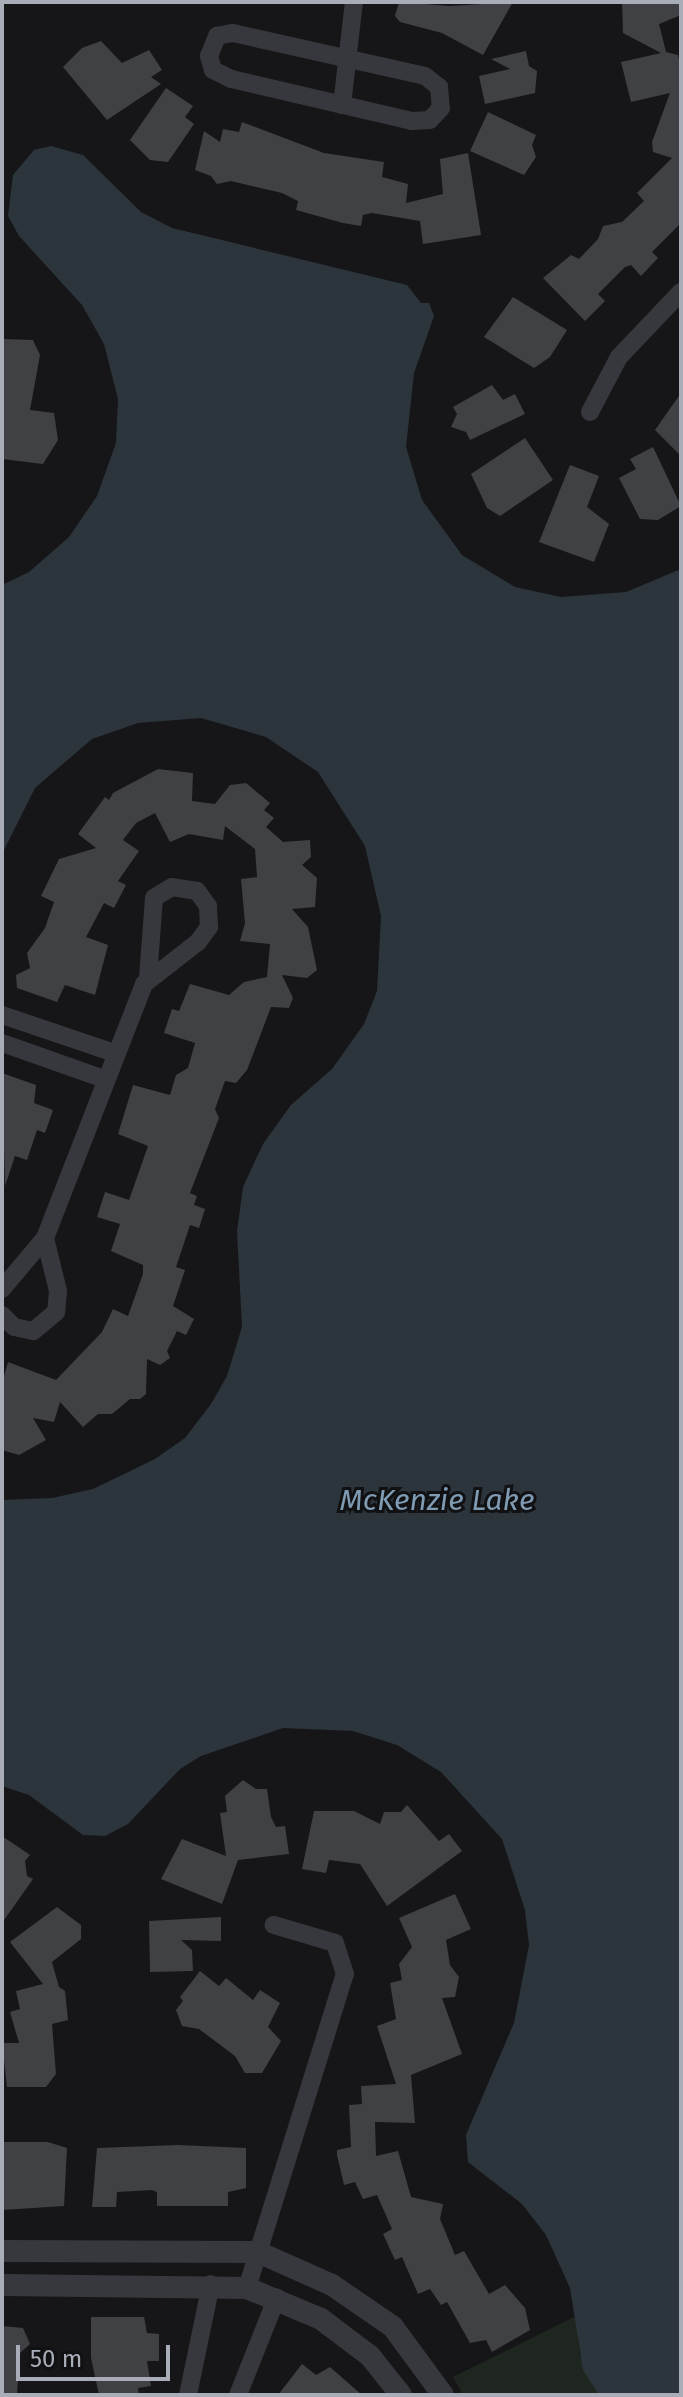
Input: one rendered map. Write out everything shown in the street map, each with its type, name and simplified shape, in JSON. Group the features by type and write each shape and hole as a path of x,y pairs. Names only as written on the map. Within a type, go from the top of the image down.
{"street":[{"path":"342,105 354,2"},
{"path":"233,33 348,58 432,79 442,103 435,117 418,121 342,105 223,77 210,66 209,50 217,36 233,33"},
{"path":"590,412 619,357 681,292"},
{"path":"2,1289 45,1238 114,1053 148,977 154,898 172,887 197,891 210,911 206,932 148,977"},
{"path":"2,1015 114,1053"},
{"path":"2,1043 104,1079"},
{"path":"2,1315 14,1327 33,1331 56,1312 60,1299 45,1238"},
{"path":"247,2288 345,1974 335,1943 274,1925"},
{"path":"2,2251 258,2252 332,2285 393,2327 443,2395"},
{"path":"188,2395 211,2284"},
{"path":"2,2285 211,2284 247,2288 277,2297 321,2319 370,2356 401,2395"},
{"path":"238,2395 277,2297"}],"shaded area":[{"path":"576,2316 580,2356 599,2395 463,2395 453,2377"}],"water":[{"name":"McKenzie Lake","path":"51,146 83,155 141,212 172,228 407,285 421,303 429,303 434,316 414,373 406,447 422,500 462,555 515,587 561,597 626,592 681,569 681,2395 599,2395 583,2370 570,2288 546,2235 522,2204 468,2162 466,2135 514,2023 529,1945 525,1910 502,1839 441,1772 397,1745 353,1731 283,1728 201,1756 180,1769 128,1824 105,1836 83,1835 29,1795 2,1786 2,1500 52,1498 93,1489 155,1459 185,1438 211,1404 227,1376 242,1327 237,1231 243,1187 263,1144 291,1105 332,1069 364,1024 377,991 381,916 365,846 318,772 266,737 201,718 138,723 92,739 35,788 2,854 2,585 29,572 69,537 97,496 116,443 118,399 104,344 82,305 19,236 8,216 13,175 34,150"}],"building":[{"path":"399,2 450,6 513,2 483,55 442,33 400,22 395,16"},
{"path":"622,2 681,2 681,15 659,24 666,52 678,55 681,70 681,223 652,252 658,258 641,276 631,265 625,267 598,294 605,301 585,321 543,278 571,255 579,259 598,239 603,226 622,222 644,201 637,193 672,158 653,152 652,142 670,93 631,102 621,62 661,53 623,33"},
{"path":"101,41 122,63 149,50 162,70 151,77 161,84 107,120 63,67 82,48"},
{"path":"526,51 529,66 537,71 535,93 485,104 479,76 510,69 491,59"},
{"path":"166,88 193,106 185,117 194,124 168,162 150,160 130,140"},
{"path":"488,112 536,135 532,145 536,157 524,175 470,151"},
{"path":"242,122 324,153 384,162 382,177 408,184 406,203 443,194 440,159 468,153 481,235 423,244 420,221 372,213 363,215 361,226 343,223 296,210 298,201 282,193 231,181 217,184 211,176 195,170 204,131 220,142 223,129 239,132"},
{"path":"513,297 567,330 550,357 534,368 484,337"},
{"path":"2,339 33,340 40,355 30,410 54,413 58,440 43,464 2,459"},
{"path":"492,385 503,400 515,394 525,414 470,440 466,432 451,427 457,414 453,407"},
{"path":"681,393 681,456 655,430"},
{"path":"525,438 553,480 500,516 487,508 471,474"},
{"path":"653,447 681,506 658,520 640,519 619,478 636,469 630,459"},
{"path":"570,465 599,476 587,507 609,524 594,562 539,542"},
{"path":"158,769 193,773 192,801 215,804 230,785 246,783 270,803 264,810 274,818 266,827 283,842 310,840 311,857 302,865 317,878 315,907 292,909 308,927 317,970 307,978 282,975 293,998 289,1008 271,1007 247,1070 236,1083 225,1081 215,1109 219,1118 190,1193 197,1196 194,1205 205,1209 199,1228 190,1225 176,1267 185,1270 173,1306 194,1319 186,1335 177,1331 167,1351 170,1358 160,1365 147,1359 146,1394 140,1399 130,1399 112,1414 98,1414 83,1427 60,1402 54,1422 33,1418 46,1440 19,1455 2,1450 2,1383 8,1362 56,1380 102,1332 113,1309 128,1316 143,1274 143,1265 111,1251 120,1224 97,1217 105,1192 129,1200 148,1146 118,1134 133,1085 170,1095 176,1075 188,1068 195,1043 164,1033 172,1009 179,1011 190,984 229,995 244,982 267,977 270,944 240,941 245,923 241,879 257,877 255,849 225,826 223,840 189,834 170,842 155,813 136,823 123,840 139,851 118,881 126,885 114,908 104,903 86,937 108,945 95,995 65,985 57,1002 17,988 16,975 30,968 27,953 45,928 54,902 41,896 59,859 96,848 78,834 105,797 109,800 113,793"},
{"path":"2,1073 36,1085 34,1103 53,1110 45,1133 37,1130 27,1160 15,1156 5,1186"},
{"path":"243,1780 256,1789 267,1789 271,1817 276,1827 285,1826 289,1854 238,1860 222,1904 161,1879 182,1839 226,1856 220,1813 227,1812 225,1796"},
{"path":"407,1805 439,1841 449,1834 462,1851 387,1906 360,1864 329,1860 326,1873 302,1869 314,1811 354,1811 380,1824 384,1812 401,1812"},
{"path":"2,1836 30,1855 25,1861 27,1876 33,1879 2,1923"},
{"path":"455,1894 471,1929 446,1940 450,1965 459,1977 455,1997 442,1998 462,2054 411,2075 415,2123 375,2122 376,2156 398,2151 411,2197 443,2204 440,2219 455,2255 464,2251 489,2294 505,2285 525,2308 530,2330 492,2352 486,2340 470,2343 447,2302 441,2305 430,2289 418,2294 402,2257 395,2260 383,2234 392,2229 377,2195 363,2199 355,2182 344,2185 337,2155 337,2150 351,2147 349,2105 362,2104 361,2086 396,2084 377,2026 396,2019 390,1983 402,1980 399,1964 412,1947 399,1918"},
{"path":"57,1907 81,1925 81,1939 52,1962 59,1987 65,1991 68,2020 52,2024 56,2074 46,2087 7,2087 2,2043 19,2043 10,2012 20,2009 16,1991 43,1984 10,1942"},
{"path":"221,1917 221,1941 181,1940 192,1950 193,1971 150,1972 149,1921"},
{"path":"200,1971 219,1986 226,1978 253,2000 260,1990 280,2003 268,2027 281,2041 262,2073 245,2073 235,2056 199,2029 182,2026 176,2010 183,2001 180,1997"},
{"path":"2,2142 48,2142 67,2148 64,2206 2,2210"},
{"path":"178,2145 246,2148 246,2188 228,2192 228,2206 157,2206 157,2192 152,2190 117,2192 116,2207 92,2207 97,2148"},
{"path":"91,2317 144,2317 147,2333 159,2334 159,2361 147,2361 151,2386 138,2388 139,2395 99,2395 91,2358"},
{"path":"2,2326 23,2328 30,2344 20,2353 17,2395 2,2395"},
{"path":"302,2364 316,2375 330,2367 362,2395 278,2395"}]}
